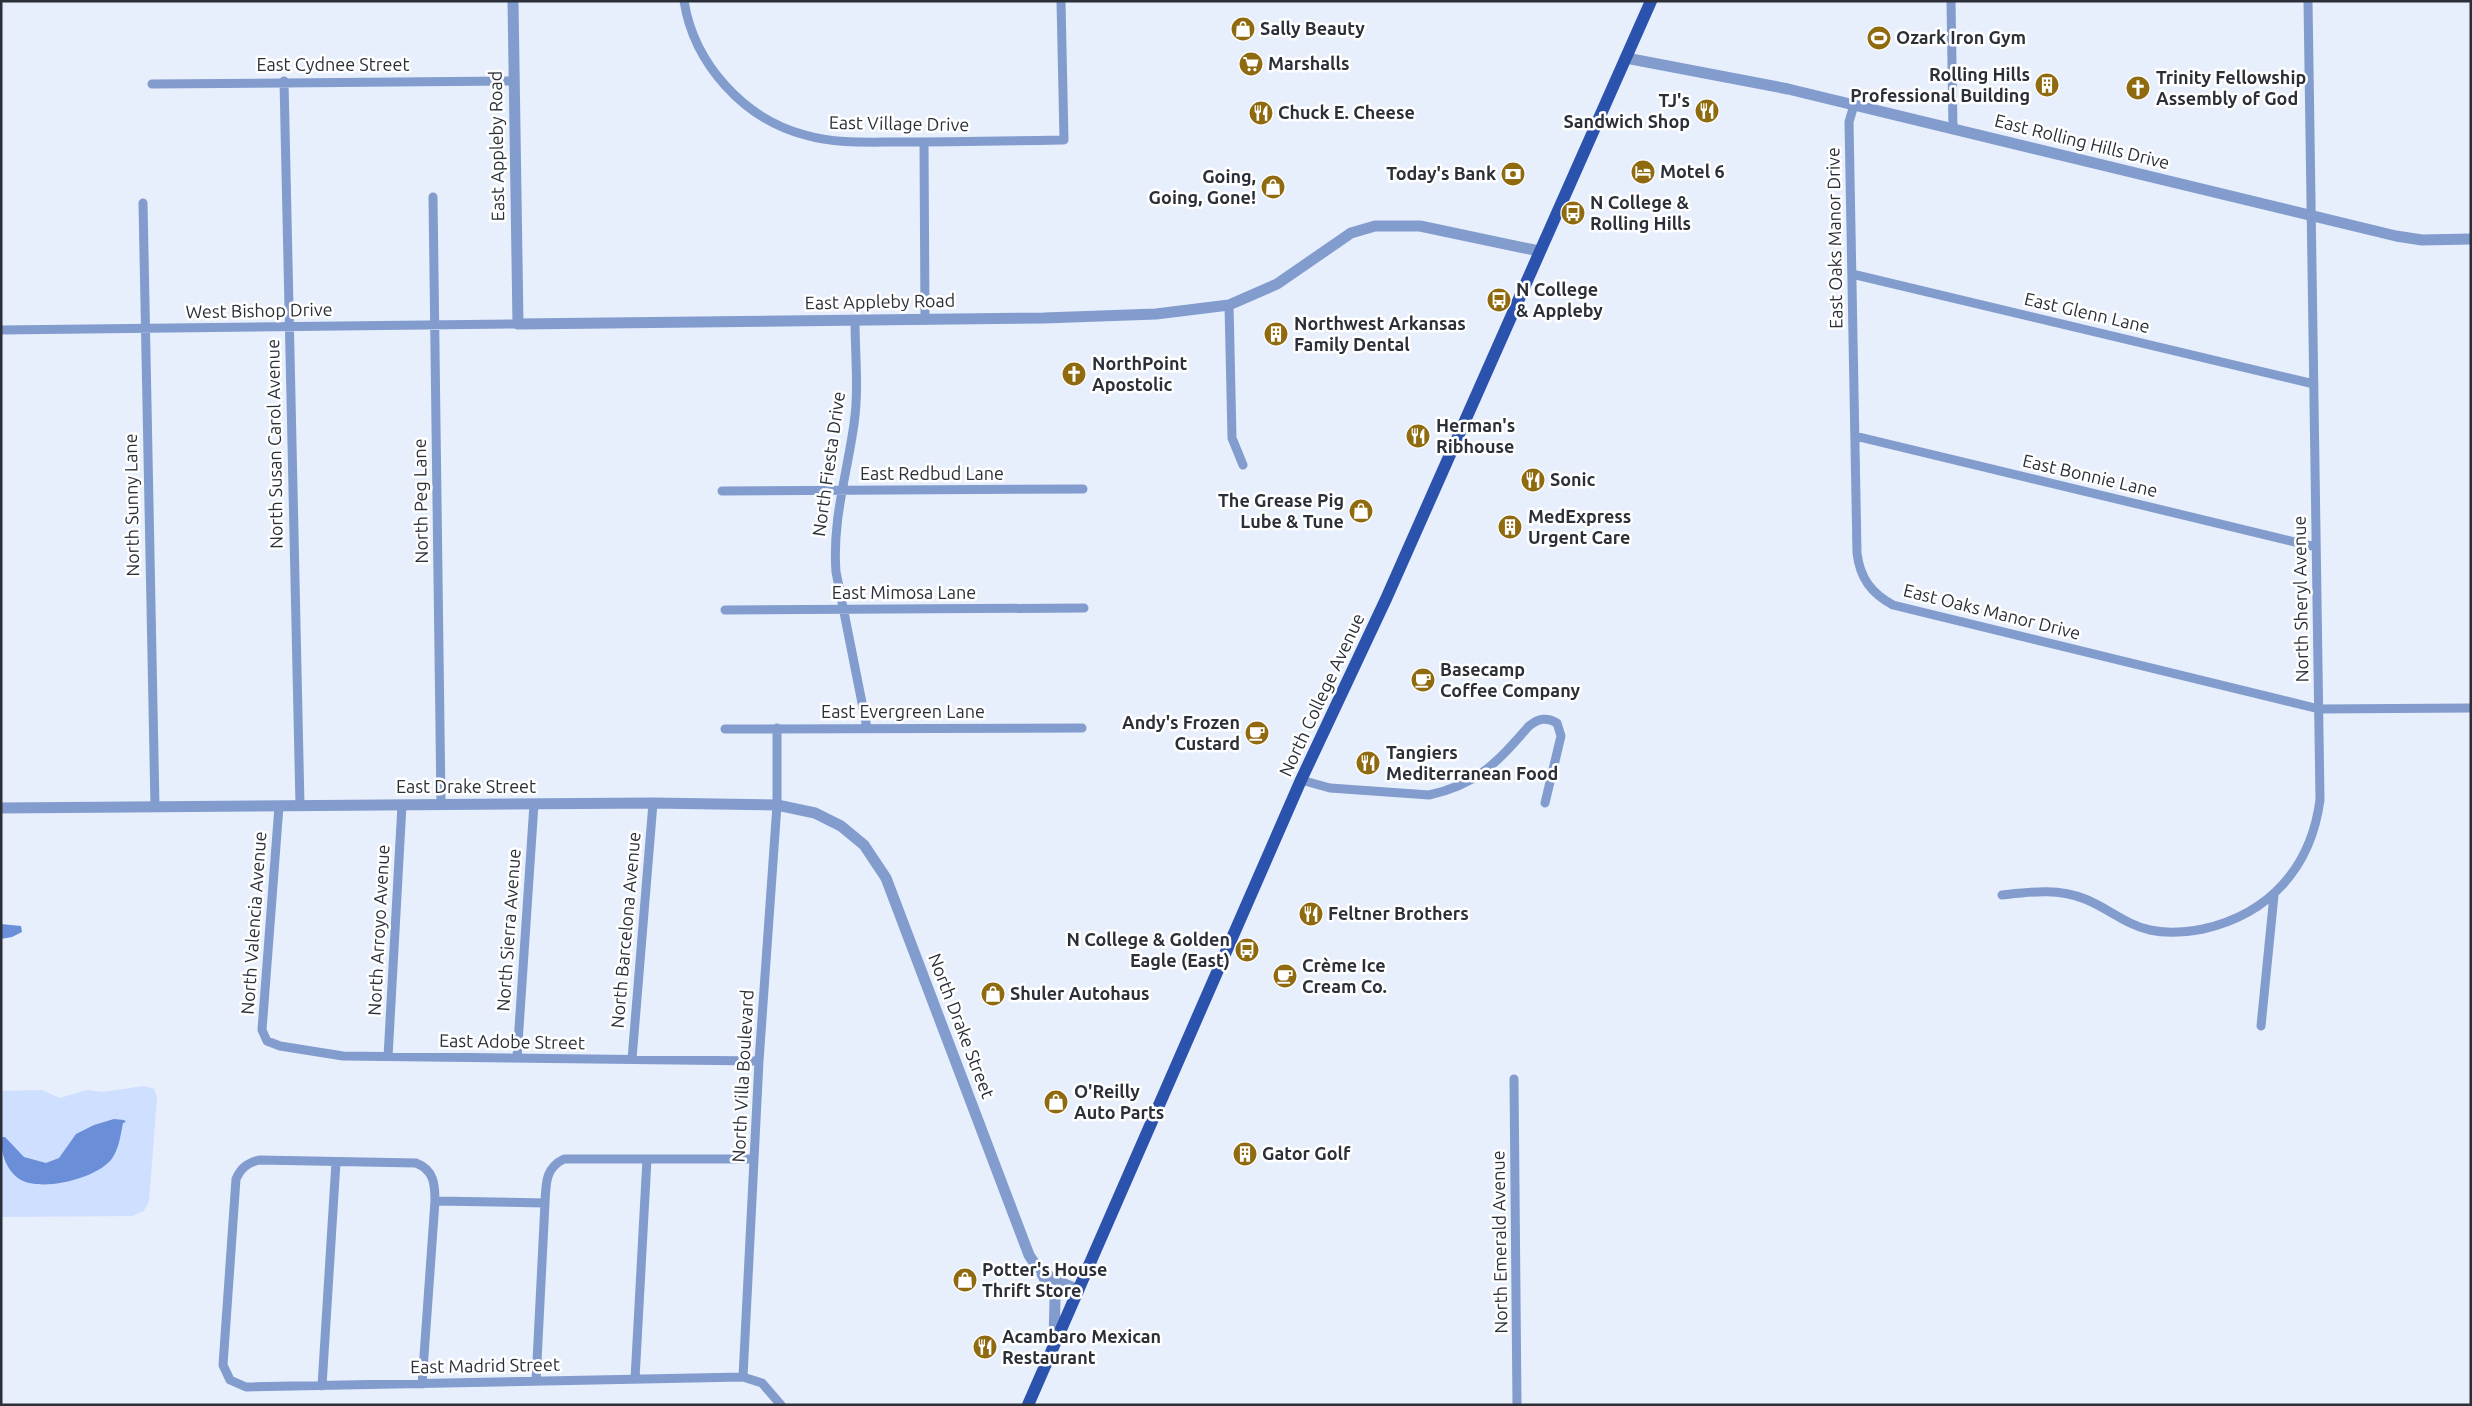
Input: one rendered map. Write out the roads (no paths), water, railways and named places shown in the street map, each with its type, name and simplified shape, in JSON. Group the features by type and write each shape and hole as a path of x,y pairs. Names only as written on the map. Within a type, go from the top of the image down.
{"main road":[{"name":"North College Avenue","path":"1028,1405 1080,1290 1301,780 1386,599 1651,1"}],"street":[{"name":"East Appleby Road","path":"513,1 518,324 926,320 1149,315 1229,305 1278,284 1351,233 1375,226 1420,226 1540,251"},
{"name":"East Village Drive","path":"684,1 690,24 709,63 729,89 757,114 790,131 825,140 924,142 1064,140 1061,1"},
{"path":"1951,1 1953,130"},
{"name":"North Sheryl Avenue","path":"2002,895 2046,891 2066,893 2086,899 2127,922 2151,931 2174,932 2203,929 2236,919 2274,895 2306,851 2318,818 2320,800 2319,709 2308,1"},
{"name":"East Rolling Hills Drive","path":"1626,58 1788,89 2311,216 2422,240 2471,239"},
{"name":"East Cydnee Street","path":"152,84 284,81 513,81"},
{"name":"North Susan Carol Avenue","path":"284,81 300,806"},
{"name":"East Oaks Manor Drive","path":"1854,105 1850,122 1858,562 1866,583 1882,599 1893,605 2319,709 2471,708"},
{"path":"924,142 926,320"},
{"name":"North Peg Lane","path":"433,197 441,804"},
{"name":"North Sunny Lane","path":"143,203 155,807"},
{"name":"East Glenn Lane","path":"1852,274 2314,384"},
{"path":"1229,305 1232,438 1243,465"},
{"name":"North Fiesta Drive","path":"856,320 855,411 834,539 836,572 867,728"},
{"name":"West Bishop Drive","path":"1,330 518,324"},
{"name":"East Bonnie Lane","path":"1855,436 2316,547"},
{"name":"East Redbud Lane","path":"722,491 1083,489"},
{"name":"East Mimosa Lane","path":"724,610 1084,608"},
{"path":"1301,780 1330,788 1429,795 1445,791 1473,779 1494,766 1529,726 1536,720 1544,719 1557,723 1562,736 1545,803"},
{"name":"North Villa Boulevard","path":"743,1377 759,1061 777,805 777,728"},
{"name":"East Evergreen Lane","path":"725,729 1082,728"},
{"name":"East Drake Street","path":"1,808 653,803 777,805"},
{"name":"North Barcelona Avenue","path":"632,1059 653,803"},
{"name":"North Sierra Avenue","path":"517,1058 534,804"},
{"name":"North Arroyo Avenue","path":"388,1057 402,805"},
{"name":"North Drake Street","path":"777,805 801,809 835,822 864,845 879,866 892,893 1029,1255 1055,1298 1053,1348"},
{"name":"North Valencia Avenue","path":"266,1041 262,1030 278,806"},
{"path":"2261,1026 2274,895"},
{"name":"East Adobe Street","path":"266,1041 273,1045 328,1055 759,1061"},
{"name":"North Emerald Avenue","path":"1514,1079 1518,1405"},
{"path":"536,1381 545,1203 549,1170 564,1159 754,1159"},
{"path":"635,1379 647,1159"},
{"name":"East Madrid Street","path":"336,1162 259,1160 243,1167 236,1179 223,1365 230,1380 246,1387 743,1377"},
{"path":"322,1386 336,1162 416,1164 424,1166 434,1179 435,1201 422,1384"},
{"path":"435,1201 545,1203"},
{"path":"1039,1270 1080,1290"},
{"path":"743,1377 762,1383 781,1405"}],"water":[{"path":"1,924 21,926 22,932 12,937 1,939"},
{"path":"114,1119 126,1122 123,1123 120,1140 113,1157 106,1165 84,1177 56,1184 31,1183 21,1180 16,1176 5,1161 1,1137 5,1137 24,1157 46,1163 59,1158 76,1134 94,1125"}],"place":[{"name":"Sally Beauty","path":"1243,29"},
{"name":"Ozark Iron Gym","path":"1879,38"},
{"name":"Marshalls","path":"1251,64"},
{"name":"Rolling Hills Professional Building","path":"2047,85"},
{"name":"Trinity Fellowship Assembly of God","path":"2138,88"},
{"name":"TJ's Sandwich Shop","path":"1707,111"},
{"name":"Chuck E. Cheese","path":"1261,113"},
{"name":"Motel 6","path":"1643,172"},
{"name":"Today's Bank","path":"1513,174"},
{"name":"Going, Going, Gone!","path":"1273,187"},
{"name":"N College & Rolling Hills","path":"1573,213"},
{"name":"N College & Appleby","path":"1499,300"},
{"name":"Northwest Arkansas Family Dental","path":"1276,334"},
{"name":"NorthPoint Apostolic","path":"1074,374"},
{"name":"Herman's Ribhouse","path":"1418,436"},
{"name":"Sonic","path":"1533,480"},
{"name":"The Grease Pig Lube & Tune","path":"1361,511"},
{"name":"MedExpress Urgent Care","path":"1510,527"},
{"name":"Basecamp Coffee Company","path":"1423,680"},
{"name":"Andy's Frozen Custard","path":"1257,733"},
{"name":"Tangiers Mediterranean Food","path":"1368,763"},
{"name":"Feltner Brothers","path":"1311,914"},
{"name":"N College & Golden Eagle (East)","path":"1247,950"},
{"name":"Crème Ice Cream Co.","path":"1285,976"},
{"name":"Shuler Autohaus","path":"993,994"},
{"name":"O'Reilly Auto Parts","path":"1056,1102"},
{"name":"Gator Golf","path":"1245,1154"},
{"name":"Potter's House Thrift Store","path":"965,1280"},
{"name":"Acambaro Mexican Restaurant","path":"985,1347"}]}
